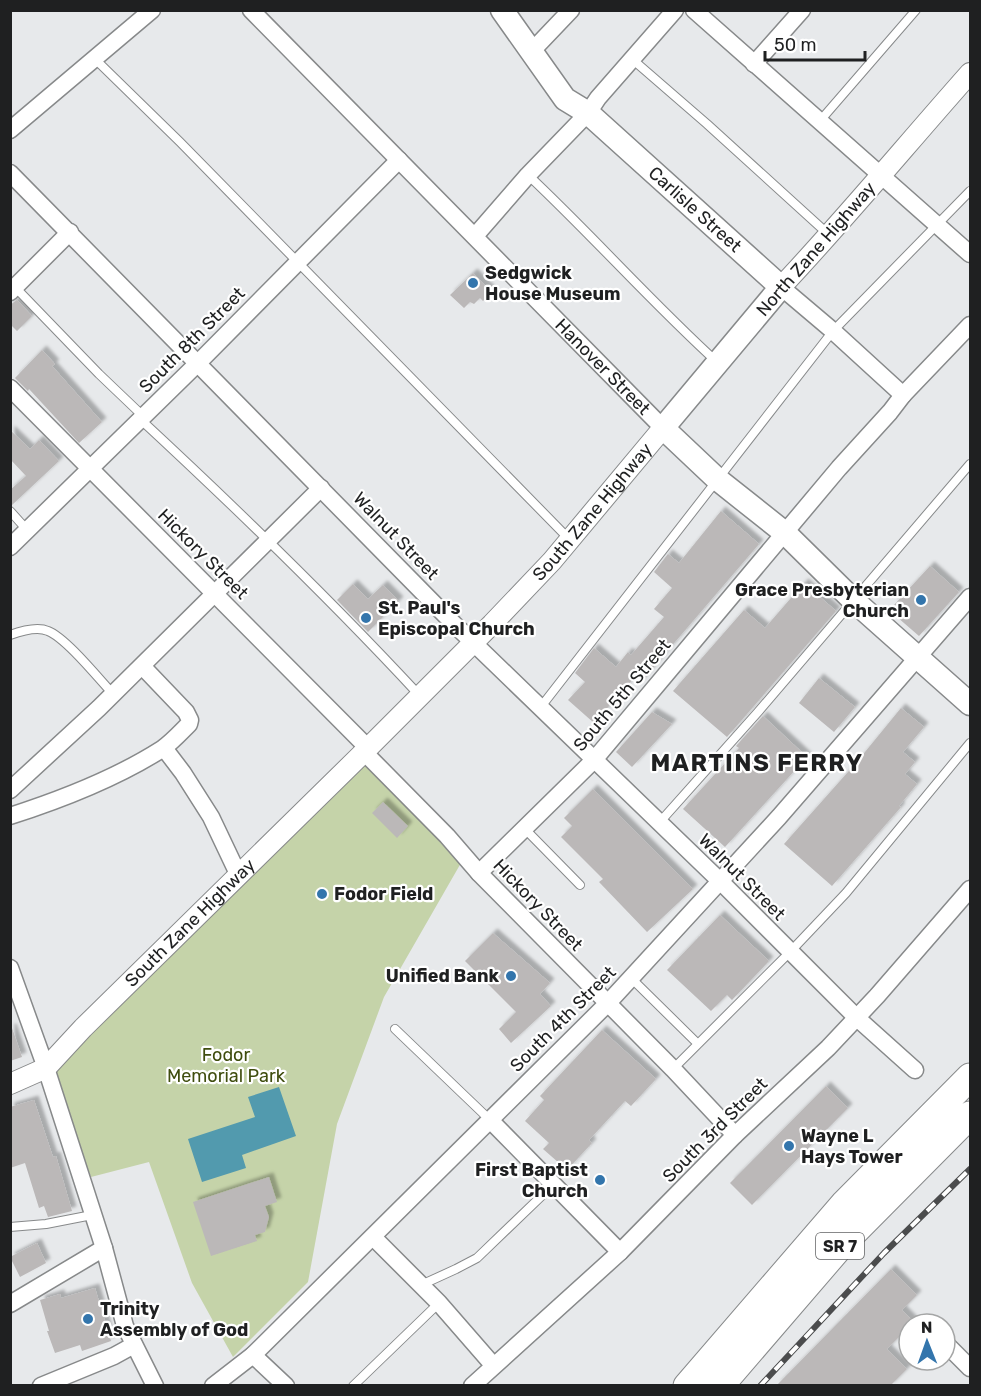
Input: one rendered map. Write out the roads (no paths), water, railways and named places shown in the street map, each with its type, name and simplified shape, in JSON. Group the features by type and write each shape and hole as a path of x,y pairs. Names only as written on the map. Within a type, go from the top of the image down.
{"highway":[{"name":"SR 7","path":"687,1386 844,1204 970,1077"},
{"name":"SR 7","path":"720,1386 843,1243 970,1115"}],"main road":[{"name":"Carlisle Street","path":"502,10 565,99 588,113 781,287"},
{"name":"North Zane Highway","path":"663,428 781,287"},
{"name":"Hanover Street","path":"663,428 717,479 785,533 853,600 970,704"}],"street":[{"path":"10,130 152,10"},
{"name":"Hanover Street","path":"252,10 663,428"},
{"path":"531,52 571,10"},
{"path":"475,236 528,175 588,113 598,98 675,10"},
{"path":"694,10 879,176 970,254"},
{"path":"754,64 802,10"},
{"name":"North Zane Highway","path":"781,287 830,236 879,176 970,73"},
{"name":"South 8th Street","path":"10,547 198,363 399,160"},
{"name":"Walnut Street","path":"10,174 70,232 473,642 720,881 857,1018 915,1070"},
{"path":"12,288 70,232"},
{"name":"Carlisle Street","path":"781,287 903,395"},
{"name":"South 5th Street","path":"479,873 594,760 903,395 970,325"},
{"name":"Hickory Street","path":"10,388 216,594 366,750 479,873 673,1069 735,1136"},
{"name":"South Zane Highway","path":"10,1084 46,1068 83,1028 420,696 570,539 663,428"},
{"path":"10,790 142,666 321,488"},
{"name":"South 4th Street","path":"213,1386 253,1355 607,1004 779,817 970,597"},
{"path":"10,816 56,802 90,787 164,747 189,724 190,720 186,712 142,666"},
{"path":"164,747 212,817 239,876"},
{"name":"South 3rd Street","path":"472,1386 620,1252 735,1136 828,1048 970,889"},
{"path":"10,968 46,1068 104,1248 126,1326 155,1386"},
{"path":"490,1120 620,1252"},
{"path":"374,1237 439,1303 493,1365"},
{"path":"10,1304 104,1248"},
{"path":"41,1386 114,1356 134,1345"},
{"path":"957,1354 970,1368"},
{"path":"253,1355 286,1386"}],"lane":[{"path":"819,122 916,10"},
{"path":"632,58 830,236"},
{"path":"95,59 180,142 570,539"},
{"path":"528,175 719,363"},
{"path":"540,708 833,331 970,191"},
{"path":"12,288 268,541 420,696"},
{"path":"659,823 758,712 970,465"},
{"path":"10,511 28,531"},
{"path":"10,635 38,629 48,631 63,642 113,694"},
{"path":"673,1069 846,894 970,743"},
{"path":"524,828 580,885"},
{"path":"631,978 698,1044"},
{"path":"395,1029 490,1120"},
{"path":"421,1285 477,1258 554,1184"},
{"path":"10,1227 46,1224 92,1215"},
{"path":"353,1386 439,1303"}],"water":[{"path":"279,1087 296,1136 242,1155 246,1168 202,1182 188,1139 255,1117 248,1097"}],"railway":[{"path":"760,1386 884,1253 970,1169"}],"place":[{"name":"Sedgwick House Museum","path":"473,283"},
{"name":"Grace Presbyterian Church","path":"921,600"},
{"name":"St. Paul's Episcopal Church","path":"366,618"},
{"name":"Fodor Field","path":"322,894"},
{"name":"Unified Bank","path":"511,976"},
{"name":"Wayne L Hays Tower","path":"789,1146"},
{"name":"First Baptist Church","path":"600,1180"},
{"name":"Trinity Assembly of God","path":"88,1319"}],"district":[{"name":"MARTINS FERRY","path":"757,763"}],"park label":[{"name":"Fodor Memorial Park","path":"226,1065"}]}
